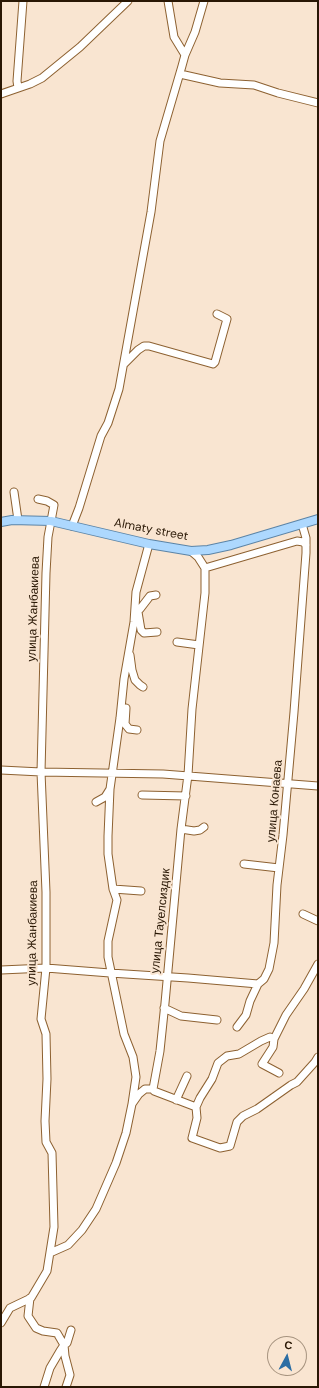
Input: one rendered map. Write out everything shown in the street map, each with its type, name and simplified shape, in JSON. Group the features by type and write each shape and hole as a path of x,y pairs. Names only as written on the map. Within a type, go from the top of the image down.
{"main road":[{"name":"Almaty street","path":"1,522 18,520 51,521 149,544 191,551 208,550 231,545 318,519"}],"street":[{"path":"18,88 17,81 23,1"},
{"path":"1,94 30,84 42,78 80,47 128,1"},
{"path":"168,1 174,37 185,55"},
{"path":"72,526 81,502 101,436 108,423 119,389 150,212 160,141 185,55 195,32 204,1"},
{"path":"180,74 220,83 254,85 318,104"},
{"path":"124,364 144,346 149,346 213,364 215,362 227,319 217,314"},
{"path":"14,492 18,520"},
{"name":"улица Жанбакиева","path":"30,1298 47,1271 54,1227 52,1153 46,1142 44,1121 47,1079 46,1034 41,1019 46,968 46,892 42,772 46,573 48,537 54,505 47,501 38,499"},
{"name":"улица Конаева","path":"237,1027 246,1015 250,1001 258,984 264,979 269,969 274,943 277,885 302,614 306,545 302,524"},
{"path":"191,551 198,557 205,568 297,541 303,542 306,545"},
{"path":"50,1253 68,1245 82,1230 96,1209 116,1163 132,1104 136,1081 134,1057 124,1034 110,973 108,957 108,941 117,900 108,854 108,836 110,790 113,773 112,767 136,611 136,592 149,544"},
{"name":"улица Тауелсиздик","path":"153,1089 160,1051 181,829 186,796 192,709 205,593 205,568"},
{"path":"136,611 150,596 156,595"},
{"path":"136,611 138,612 141,630 144,633 157,632"},
{"path":"177,642 199,645"},
{"path":"130,643 134,680 140,686 143,686"},
{"path":"123,688 126,704 126,724 129,729 137,730"},
{"path":"1,770 188,775 318,786"},
{"path":"96,802 105,798 110,790"},
{"path":"142,795 186,796"},
{"path":"181,829 194,831 200,830 204,827"},
{"path":"244,864 279,868"},
{"path":"114,889 141,891"},
{"path":"303,914 318,921"},
{"path":"280,1073 262,1064 273,1047 274,1039 286,1014 304,990 318,964"},
{"path":"1,975 1,970 46,968 258,984"},
{"path":"164,1008 181,1016 217,1020"},
{"path":"274,1039 270,1038 260,1041 239,1054 227,1056 218,1063 212,1079 200,1098 196,1108 197,1118 192,1138 220,1148 230,1146 237,1122 243,1116 257,1109 297,1082 318,1057"},
{"path":"176,1100 187,1076"},
{"path":"136,1081 138,1086 145,1090"},
{"path":"132,1104 138,1094 145,1090 153,1089 154,1091 196,1108"},
{"path":"1,1323 10,1308 30,1298"},
{"path":"30,1298 28,1316 36,1328 43,1331 57,1333 64,1345 70,1375 66,1387"},
{"path":"44,1387 50,1368 64,1345 67,1343 71,1330"}]}
